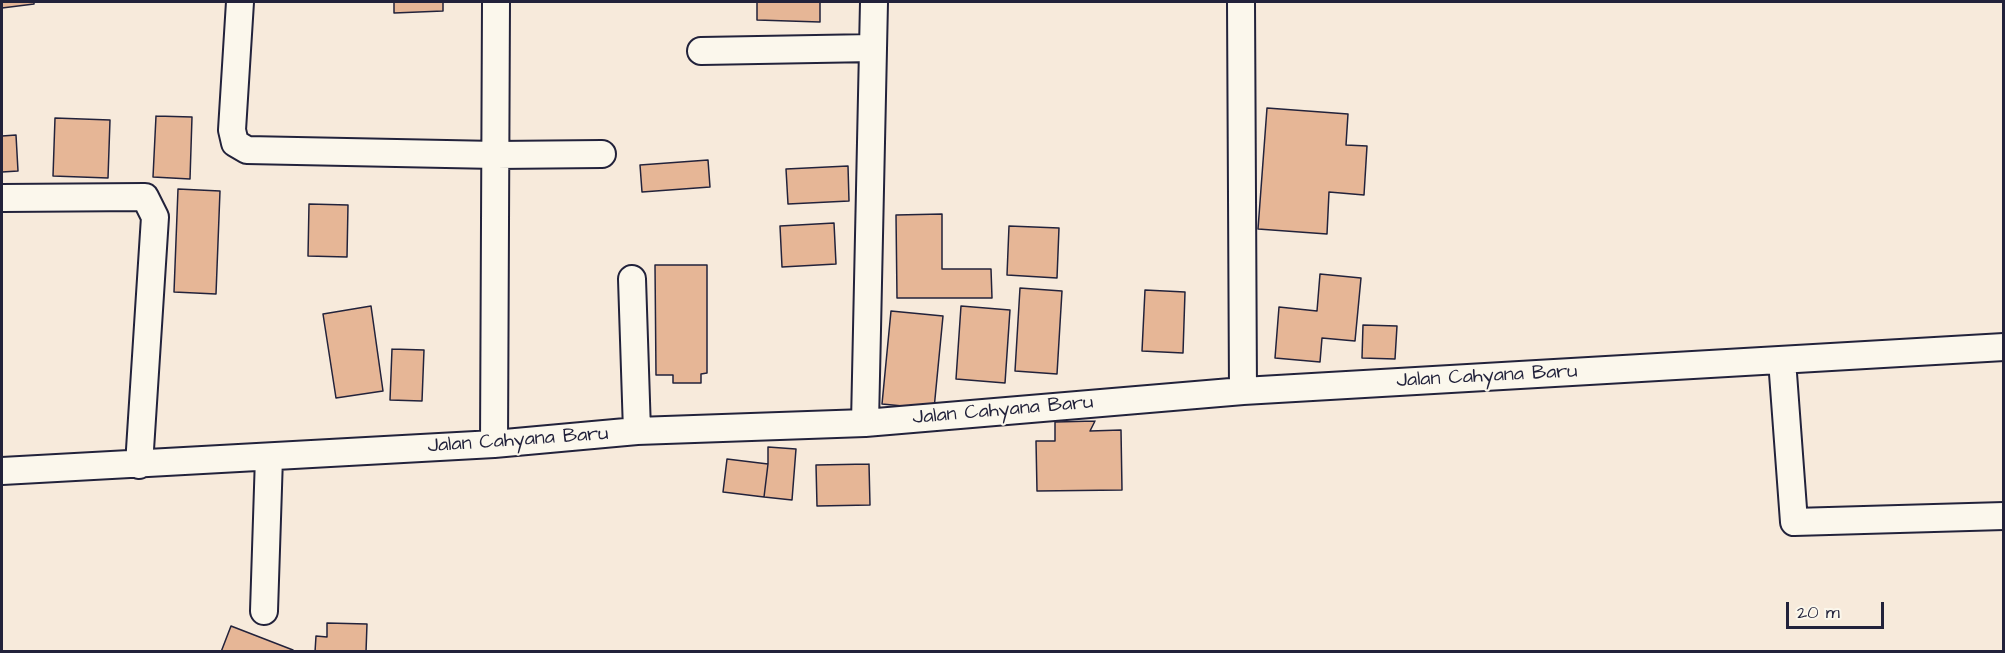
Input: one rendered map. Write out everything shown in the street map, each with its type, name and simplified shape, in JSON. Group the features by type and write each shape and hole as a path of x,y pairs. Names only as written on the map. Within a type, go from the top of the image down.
{"street":[{"path":"240,2 231,130 235,143 248,150 496,155 602,154"},
{"path":"494,444 496,2"},
{"path":"865,423 874,2 881,2"},
{"path":"1241,2 1243,391"},
{"path":"701,51 873,48"},
{"path":"2,198 145,197 154,217 139,465"},
{"path":"632,279 637,431"},
{"name":"Jalan Cahyana Baru","path":"2,471 494,444 637,431 865,423 1243,391 2004,347"},
{"path":"1782,360 1794,522 2004,516"},
{"path":"264,611 269,457"}],"building":[{"path":"2,2 34,2 34,4 2,8"},
{"path":"394,2 443,2 443,11 394,13"},
{"path":"757,2 820,2 820,22 757,20"},
{"path":"1267,108 1348,114 1346,145 1367,146 1364,195 1329,192 1327,234 1258,229"},
{"path":"156,116 192,117 190,179 153,177"},
{"path":"55,118 110,120 108,178 53,176"},
{"path":"16,135 18,171 2,172 2,136"},
{"path":"708,160 710,187 642,192 640,165"},
{"path":"848,166 849,201 788,204 786,169"},
{"path":"178,189 220,191 216,294 174,292"},
{"path":"309,204 348,205 347,257 308,256"},
{"path":"942,214 942,269 991,269 992,298 897,298 896,215"},
{"path":"834,223 836,264 782,267 780,226"},
{"path":"1009,226 1059,228 1057,278 1007,275"},
{"path":"655,265 707,265 707,373 701,374 701,383 673,383 673,375 656,375"},
{"path":"1320,274 1361,278 1355,341 1322,338 1320,362 1275,358 1279,307 1317,311"},
{"path":"1020,288 1062,291 1057,374 1015,371"},
{"path":"1145,290 1185,292 1183,353 1142,351"},
{"path":"371,306 383,391 336,398 323,314"},
{"path":"961,306 1010,310 1005,383 956,379"},
{"path":"891,311 943,316 934,409 882,404"},
{"path":"1363,325 1397,326 1395,359 1362,358"},
{"path":"392,349 424,350 422,401 390,400"},
{"path":"1095,421 1090,431 1121,430 1122,490 1037,491 1036,441 1055,441 1055,422"},
{"path":"768,447 796,449 792,500 764,497"},
{"path":"727,459 768,464 764,497 723,492"},
{"path":"869,464 870,505 817,506 816,465"},
{"path":"327,623 367,624 366,652 315,652 316,636 327,637"},
{"path":"231,626 293,650 293,652 221,652"}]}
